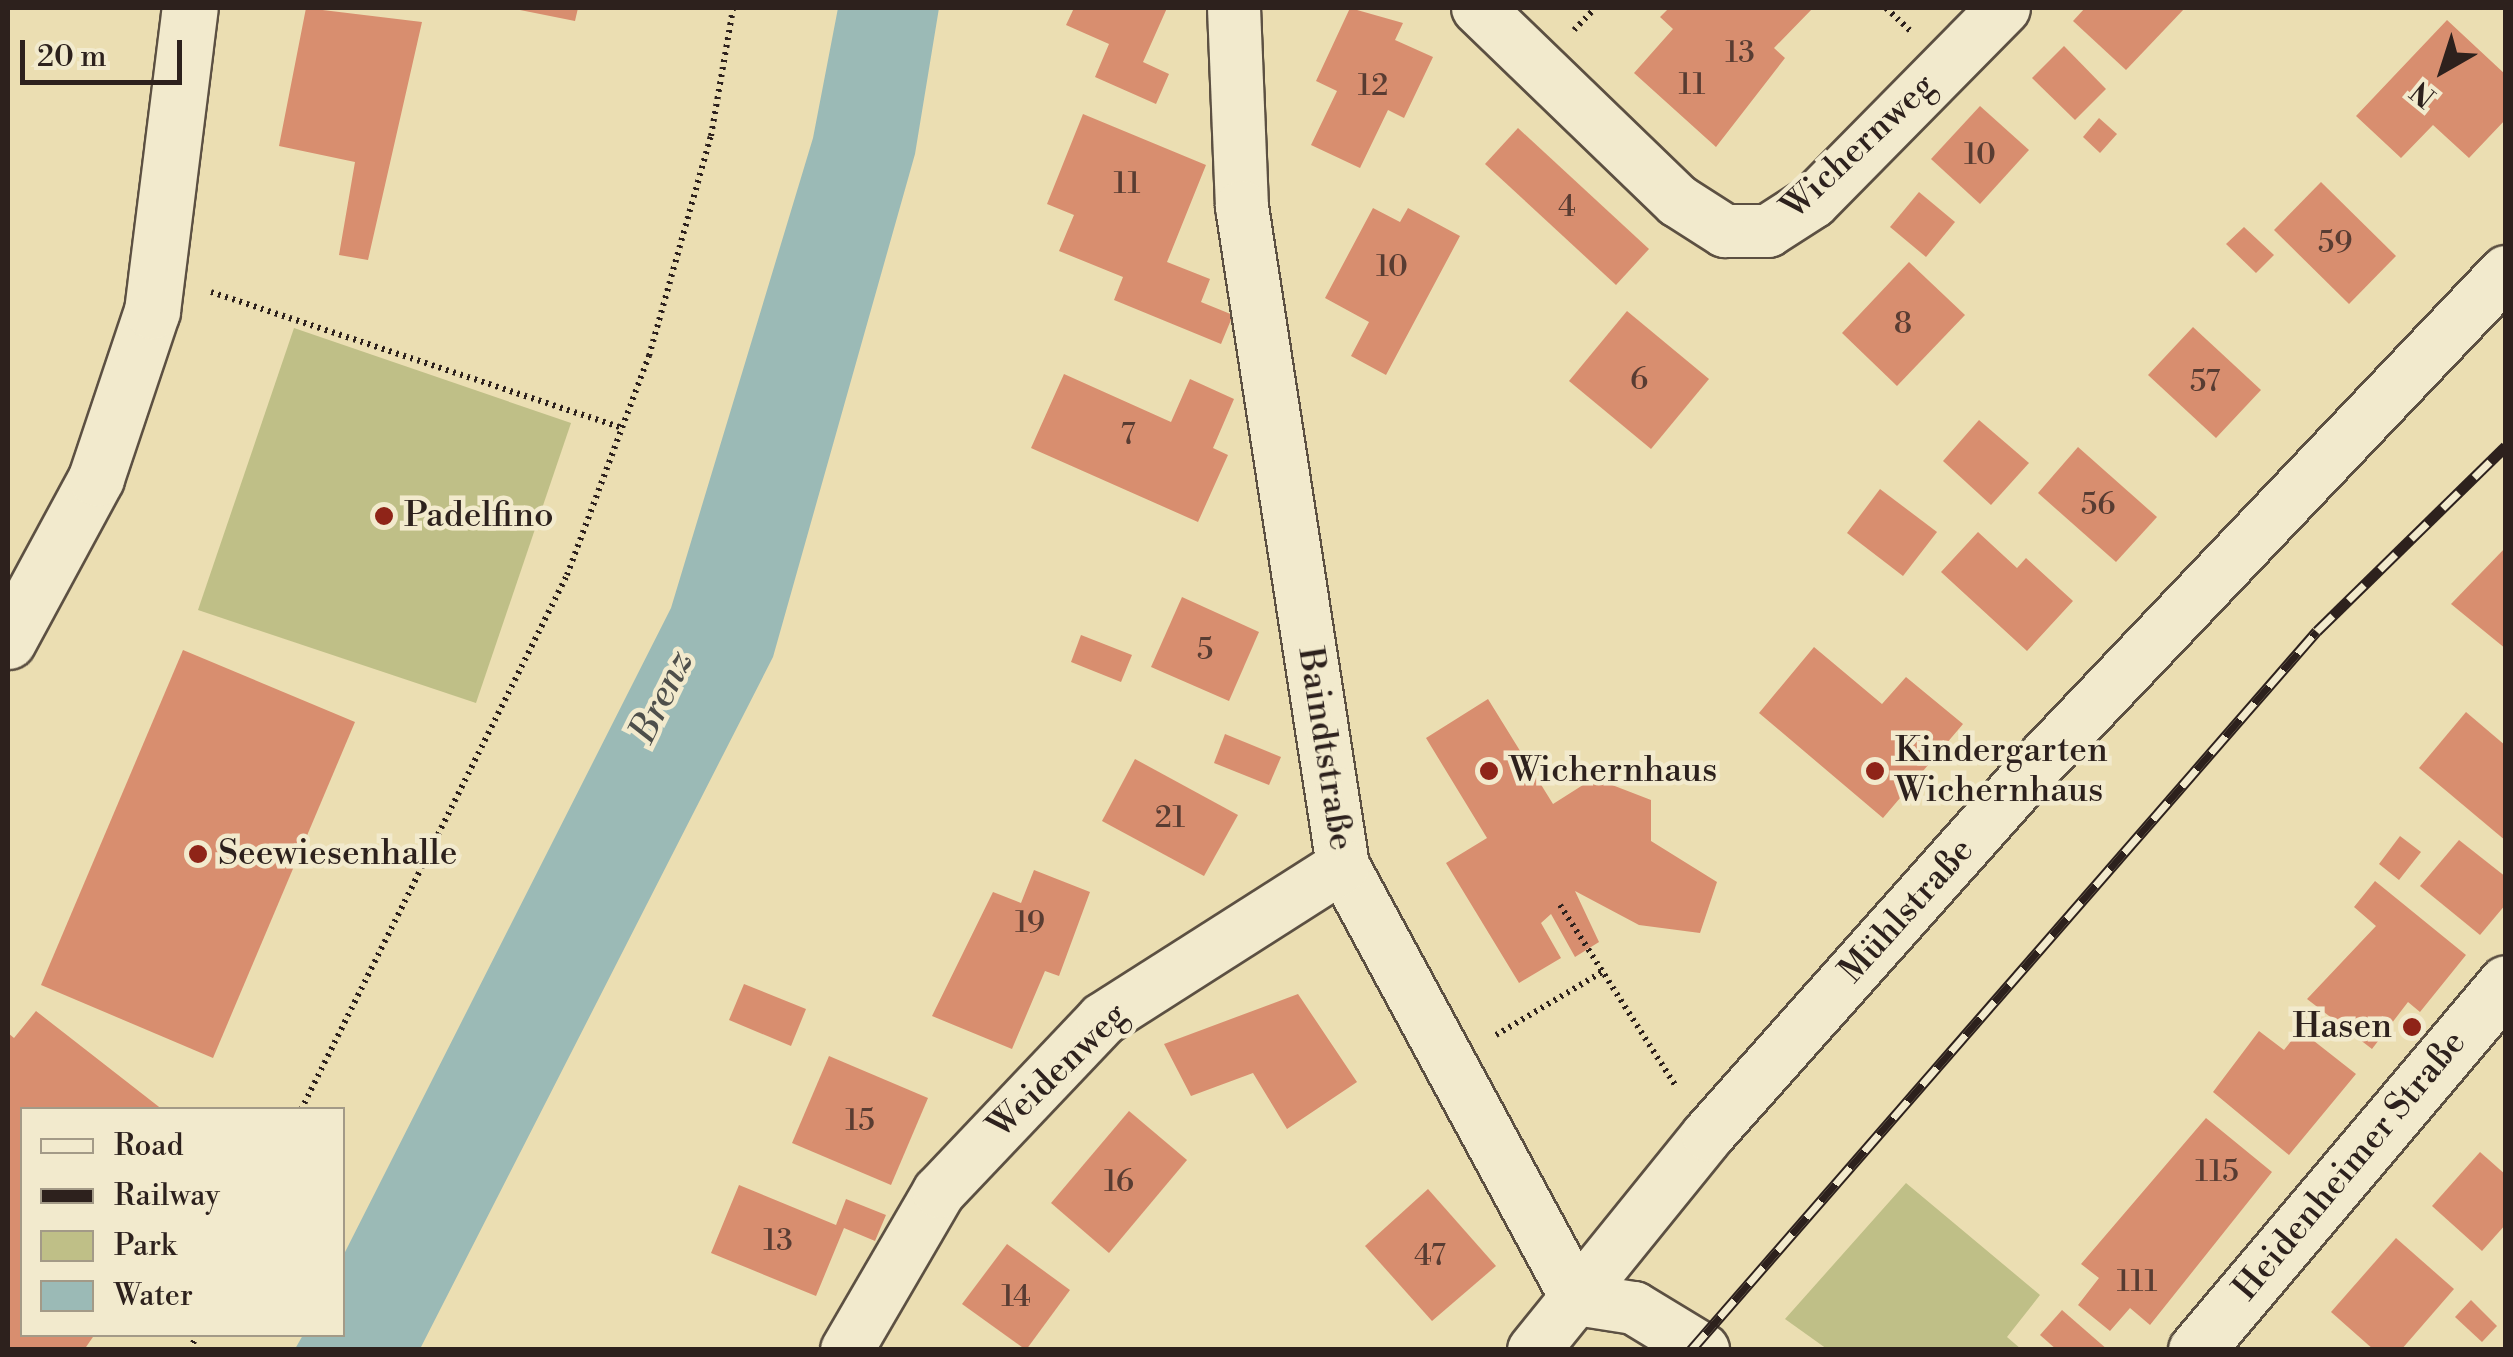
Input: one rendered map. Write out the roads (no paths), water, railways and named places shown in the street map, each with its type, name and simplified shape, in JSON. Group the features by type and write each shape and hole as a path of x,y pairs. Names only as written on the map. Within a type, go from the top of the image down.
{"street":[{"path":"8,641 96,478 156,275 190,8"},
{"name":"Baindtstraße","path":"1234,8 1242,207 1343,866 1444,1066 1578,1299"},
{"name":"Wichernweg","path":"1478,8 1678,201 1725,231 1768,231 1813,202 2004,8"},
{"name":"Mühlstraße","path":"1534,1350 1708,1135 2040,761 2506,272"},
{"name":"Weidenweg","path":"847,1350 939,1192 1103,1018 1343,866"},
{"name":"Heidenheimer Straße","path":"2196,1350 2506,983"},
{"path":"1578,1299 1634,1308 1703,1350"}],"water":[{"name":"Brenz","path":"838,8 939,8 915,154 773,657 420,1349 295,1349 302,1337 345,1337 345,1252 671,608 813,138"}],"railway":[{"path":"1691,1350 2317,631 2506,446"}],"place":[{"name":"Padelfino","path":"384,516"},
{"name":"Wichernhaus","path":"1489,771"},
{"name":"Kindergarten Wichernhaus","path":"1875,771"},
{"name":"Seewiesenhalle","path":"198,854"},
{"name":"Hasen","path":"2412,1027"}]}
